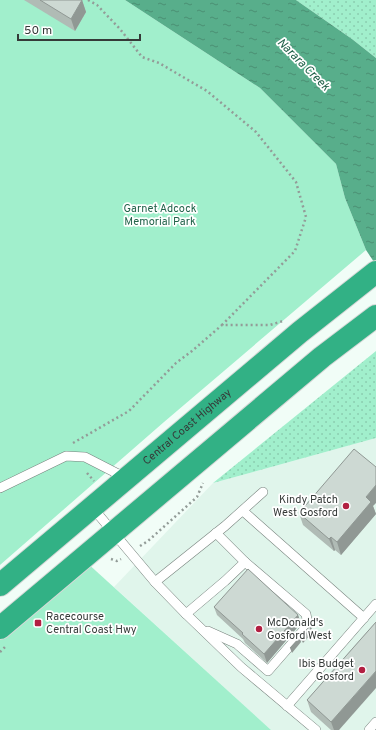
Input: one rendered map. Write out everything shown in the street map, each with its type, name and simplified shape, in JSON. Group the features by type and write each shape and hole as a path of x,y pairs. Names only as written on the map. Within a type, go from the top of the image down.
{"highway":[{"name":"Central Coast Highway","path":"0,585 300,332 370,276"},
{"path":"0,628 322,357 376,316"}],"lane":[{"path":"0,488 66,456 85,457 126,478"},
{"path":"155,582 243,511 263,492"},
{"path":"92,507 155,582 186,614 203,628 241,667 316,730"},
{"path":"243,511 364,618"},
{"path":"203,628 237,644 268,671 308,625 306,614 245,562 216,533"},
{"path":"186,614 245,562"},
{"path":"287,706 376,604"},
{"path":"369,730 376,722"}],"path":[{"path":"70,444 129,411 176,363 222,325 296,251 306,217 296,182 256,132 207,90 159,63 142,57 120,29 97,5 88,0"},
{"path":"222,325 270,325 288,319"}],"shaded area":[{"path":"376,438 376,730 271,730 114,587 213,483"}],"green space":[{"name":"Garnet Adcock Memorial Park","path":"0,0 125,0 260,88 336,164 345,198 366,250 164,422 0,565"},
{"path":"296,0 376,0 376,58 352,39"},
{"path":"376,351 376,438 213,483"},
{"path":"85,561 271,730 0,730 0,636"}],"water":[{"name":"Narara Creek","path":"125,0 296,0 352,39 376,58 376,265 366,250 345,198 336,164 260,88"}],"building":[{"path":"40,0 82,0 71,19"},
{"name":"Kindy Patch West Gosford","path":"354,449 376,467 376,485 366,497 371,502 337,542 331,537 329,539 299,513"},
{"path":"248,569 298,615 264,654 214,607"},
{"name":"Ibis Budget Gosford","path":"376,622 376,671 331,722 307,700"},
{"path":"309,627 311,628 290,648"}],"place":[{"name":"Kindy Patch West Gosford","path":"346,506"},
{"name":"Racecourse Central Coast Hwy","path":"38,623"},
{"name":"McDonald's Gosford West","path":"259,629"},
{"name":"Ibis Budget Gosford","path":"362,670"}]}
